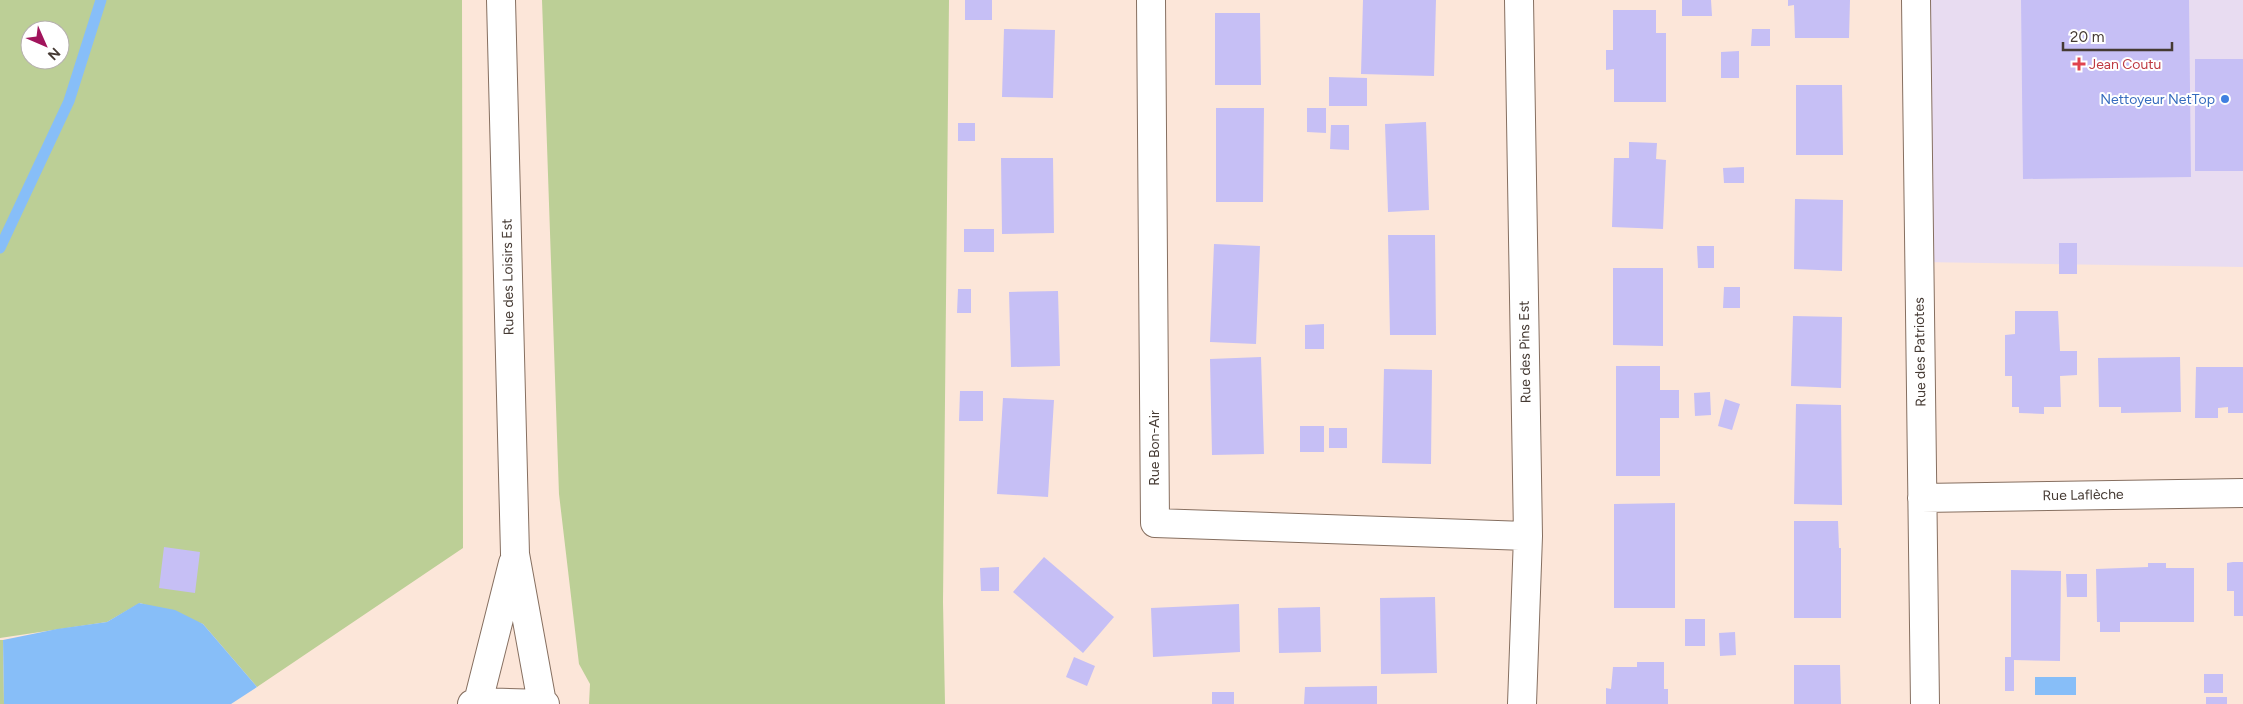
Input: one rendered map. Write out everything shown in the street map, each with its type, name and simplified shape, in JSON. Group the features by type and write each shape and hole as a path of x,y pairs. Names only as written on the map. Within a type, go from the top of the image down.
{"street":[{"name":"Rue des Loisirs Est","path":"501,0 515,554 544,703"},
{"name":"Rue Bon-Air","path":"1151,0 1155,523 1528,536"},
{"name":"Rue des Pins Est","path":"1519,0 1528,536 1522,704"},
{"name":"Rue des Patriotes","path":"1916,0 1925,704"},
{"name":"Rue Laflèche","path":"1922,498 2243,493"},
{"name":"Rue des Loisirs Est","path":"475,703 515,554"},
{"path":"475,703 544,703"}],"shaded area":[{"path":"1918,0 2243,0 2243,267 1919,262"}],"green space":[{"path":"0,0 462,0 463,548 257,687 203,624 140,603 107,622 0,638"},
{"path":"542,0 949,0 943,602 945,704 589,704 590,684 579,664 559,494"},
{"path":"0,640 3,640 4,704 0,704"}],"water":[{"path":"139,603 175,610 203,624 257,687 231,704 4,704 3,640 57,629 107,622"},
{"path":"2035,677 2076,677 2076,695 2035,695"}],"building":[{"path":"965,0 992,0 992,20 965,20"},
{"path":"1363,0 1436,0 1434,76 1361,74"},
{"path":"1682,0 1711,0 1712,16 1682,16"},
{"path":"1788,0 1850,0 1849,38 1795,38 1794,5 1788,6"},
{"path":"2021,0 2189,0 2191,177 2023,179"},
{"path":"1613,10 1656,10 1656,33 1666,33 1666,102 1614,102 1614,69 1606,70 1606,50 1613,50"},
{"path":"1215,13 1260,13 1261,85 1215,85"},
{"path":"1004,29 1055,30 1053,98 1002,97"},
{"path":"1752,29 1770,29 1770,46 1751,46"},
{"path":"1739,51 1739,78 1721,78 1721,52"},
{"path":"2195,59 2243,59 2243,171 2195,171"},
{"path":"1329,77 1367,78 1367,106 1329,106"},
{"path":"1796,85 1842,85 1843,155 1796,155"},
{"path":"1216,108 1264,108 1263,202 1216,202"},
{"path":"1307,108 1326,108 1326,133 1307,132"},
{"path":"1426,122 1429,210 1388,212 1385,124"},
{"path":"958,123 975,123 975,141 958,141"},
{"path":"1331,125 1349,125 1349,150 1330,149"},
{"path":"1629,142 1657,143 1656,159 1666,160 1663,229 1612,227 1614,158 1629,158"},
{"path":"1001,158 1053,158 1054,233 1002,234"},
{"path":"1744,167 1744,183 1724,183 1723,168"},
{"path":"1795,199 1843,200 1842,271 1794,269"},
{"path":"964,229 994,229 994,252 964,252"},
{"path":"1388,235 1435,235 1436,335 1390,335"},
{"path":"2059,243 2077,243 2077,274 2059,274"},
{"path":"1214,244 1260,246 1256,344 1210,342"},
{"path":"1697,246 1714,246 1714,268 1698,268"},
{"path":"1613,268 1663,268 1663,346 1613,345"},
{"path":"1724,287 1740,287 1740,308 1723,308"},
{"path":"958,289 971,289 971,313 957,313"},
{"path":"1058,291 1060,366 1011,367 1009,292"},
{"path":"2015,311 2058,311 2060,351 2077,351 2077,375 2060,376 2061,407 2044,407 2044,414 2019,413 2019,407 2012,407 2012,376 2005,376 2005,335 2015,334"},
{"path":"1793,316 1842,317 1841,388 1791,386"},
{"path":"1324,324 1324,349 1305,349 1305,325"},
{"path":"1261,357 1264,454 1212,455 1210,359"},
{"path":"2180,357 2181,412 2121,413 2121,407 2099,407 2098,358"},
{"path":"1616,366 1660,366 1660,390 1679,390 1679,418 1660,418 1660,476 1616,476"},
{"path":"2196,367 2243,367 2243,413 2228,413 2228,407 2218,408 2218,418 2195,418"},
{"path":"1384,369 1432,370 1431,464 1382,463"},
{"path":"960,391 983,391 983,421 959,421"},
{"path":"1710,392 1711,415 1695,416 1694,393"},
{"path":"1003,398 1054,400 1048,497 997,494"},
{"path":"1725,399 1740,404 1732,430 1718,426"},
{"path":"1796,404 1841,405 1842,505 1794,504"},
{"path":"1300,426 1324,426 1324,452 1300,452"},
{"path":"1329,428 1347,428 1347,448 1329,448"},
{"path":"1675,503 1675,608 1614,608 1614,504"},
{"path":"1794,521 1838,521 1839,548 1841,548 1841,618 1794,618"},
{"path":"164,547 200,552 195,593 159,588"},
{"path":"1044,557 1114,617 1083,653 1013,592"},
{"path":"2243,562 2243,616 2234,616 2234,591 2227,591 2227,563"},
{"path":"2148,563 2166,563 2166,568 2194,568 2194,622 2120,622 2120,632 2100,632 2100,622 2097,622 2096,569 2148,567"},
{"path":"999,567 999,591 981,591 980,568"},
{"path":"2011,570 2061,571 2060,661 2014,660 2014,691 2005,691 2005,657 2011,657"},
{"path":"2066,574 2087,574 2087,597 2067,597"},
{"path":"1435,597 1437,673 1381,674 1380,598"},
{"path":"1239,604 1240,652 1153,657 1151,608"},
{"path":"1320,607 1321,652 1279,653 1278,608"},
{"path":"1685,619 1705,619 1705,646 1685,646"},
{"path":"1735,632 1736,655 1720,656 1719,633"},
{"path":"1074,657 1095,666 1087,686 1066,677"},
{"path":"1637,662 1664,662 1664,689 1668,689 1668,704 1606,704 1606,688 1611,689 1613,667 1637,667"},
{"path":"1794,665 1840,665 1841,704 1794,704"},
{"path":"2204,674 2223,674 2223,693 2204,693"},
{"path":"1377,686 1377,704 1304,704 1305,687"},
{"path":"1212,692 1234,692 1234,704 1212,704"},
{"path":"2206,697 2227,697 2227,704 2206,704"}],"waterway":[{"path":"0,248 69,101 101,0"}],"place":[{"name":"Jean Coutu","path":"2079,64"},
{"name":"Nettoyeur NetTop","path":"2225,99"}]}
